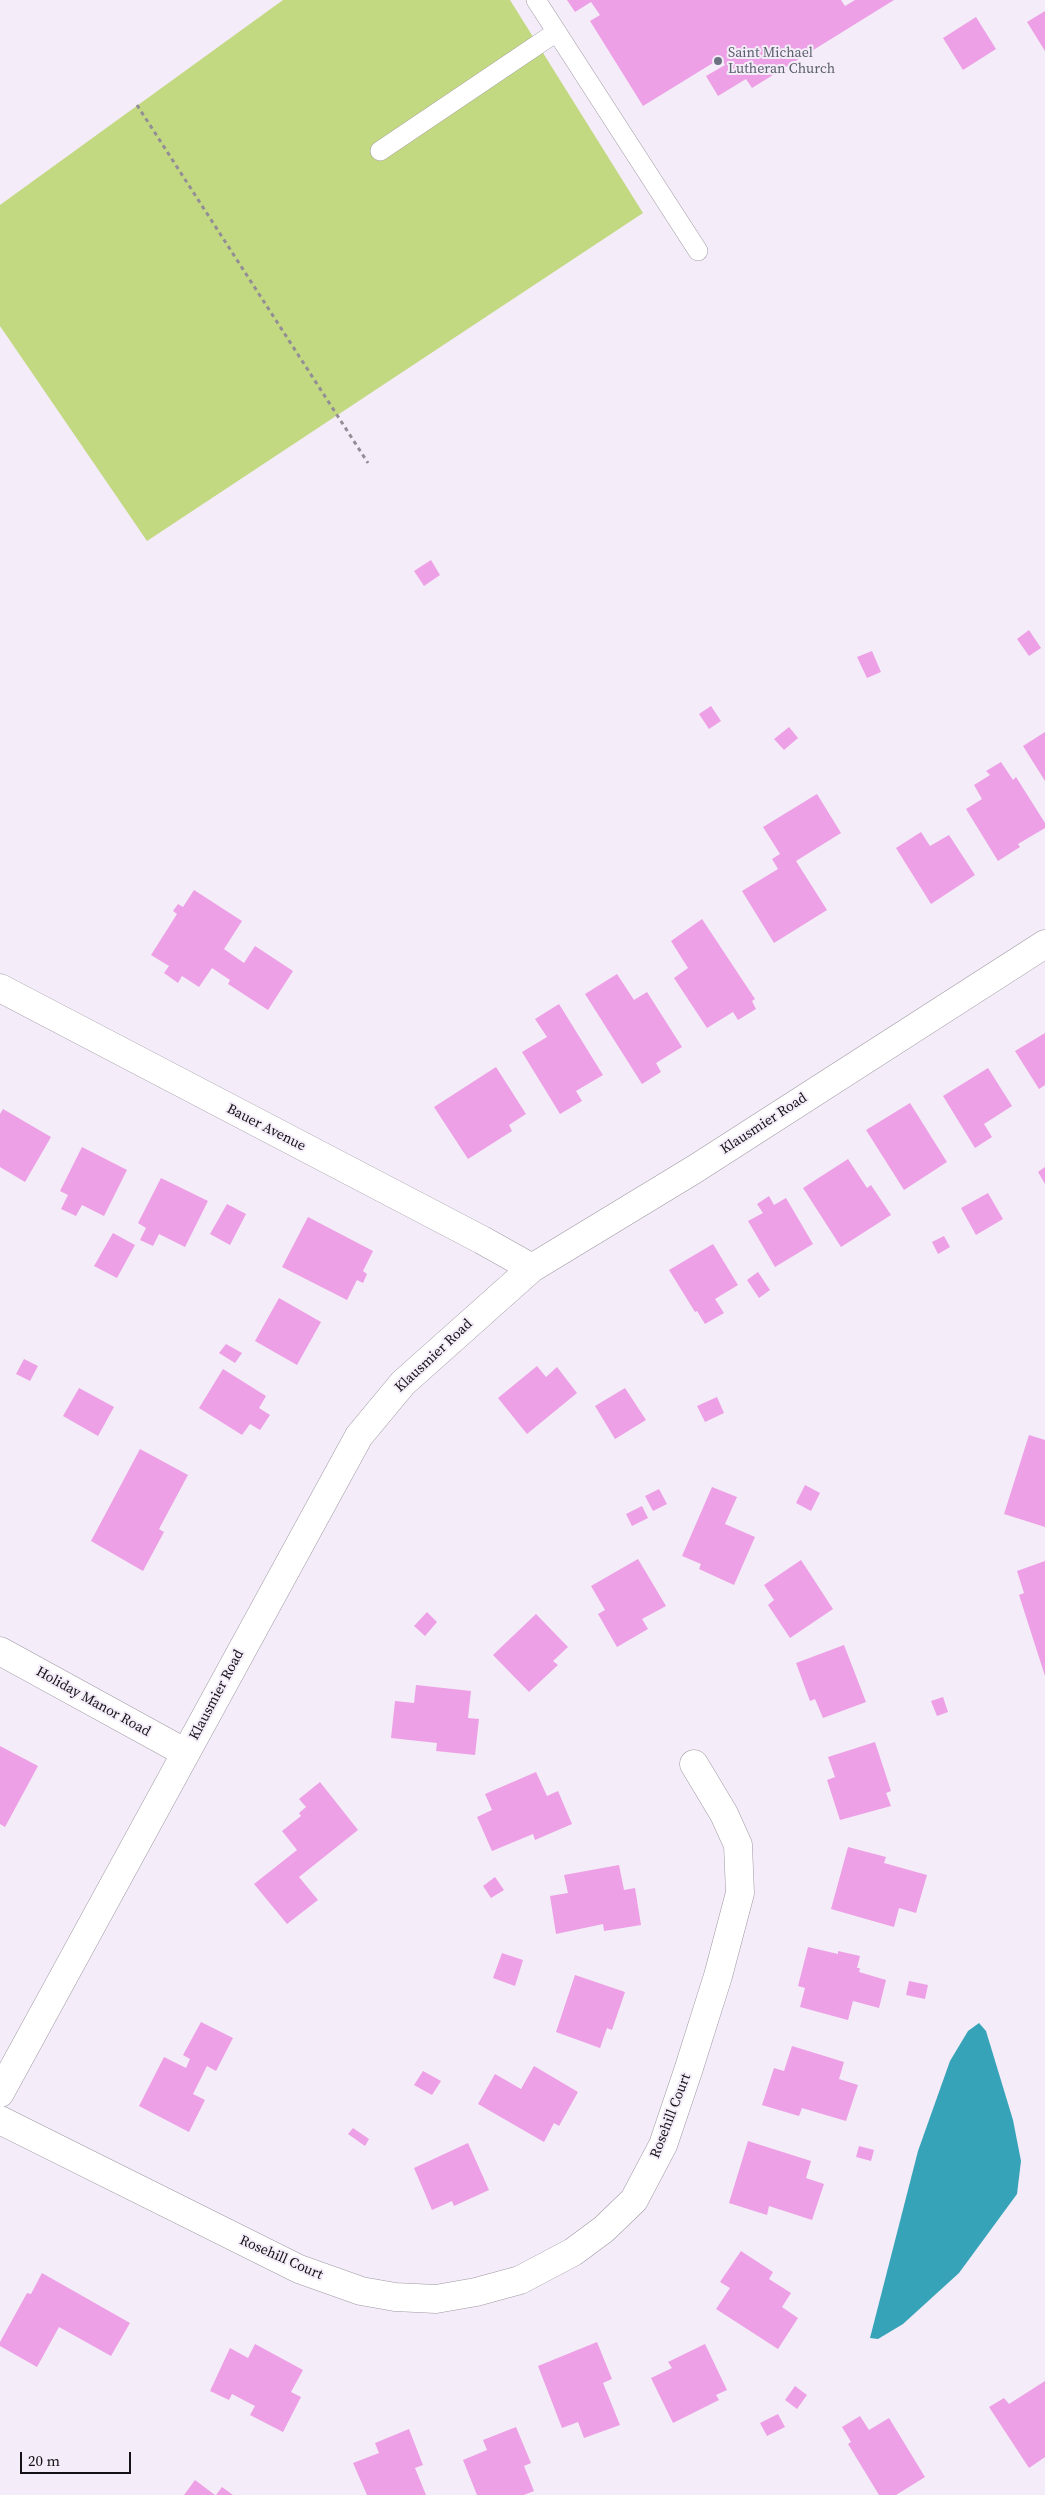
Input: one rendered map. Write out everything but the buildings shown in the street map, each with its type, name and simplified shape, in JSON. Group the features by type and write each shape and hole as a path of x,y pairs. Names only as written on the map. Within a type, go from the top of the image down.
{"street":[{"name":"Klausmier Road","path":"0,2093 359,1436 402,1383 532,1268 695,1169 1045,944"},
{"name":"Bauer Avenue","path":"0,988 532,1268"},
{"name":"Holiday Manor Road","path":"0,1652 186,1753"},
{"name":"Rosehill Court","path":"0,2120 298,2269 361,2290 395,2297 436,2299 476,2292 520,2280 573,2252 604,2229 634,2200 663,2145 688,2071 718,1976 740,1893 738,1845 724,1814 694,1764"}],"lane":[{"path":"536,0 698,251"},
{"path":"380,151 556,33"}],"path":[{"path":"137,105 368,464"}],"green space":[{"path":"283,0 510,0 643,213 147,541 0,326 0,205"}],"water":[{"path":"979,2023 986,2031 1013,2120 1021,2161 1017,2194 959,2273 903,2324 878,2339 870,2338 918,2151 950,2061 968,2031"}],"place":[{"name":"Saint Michael Lutheran Church","path":"718,61"}]}
